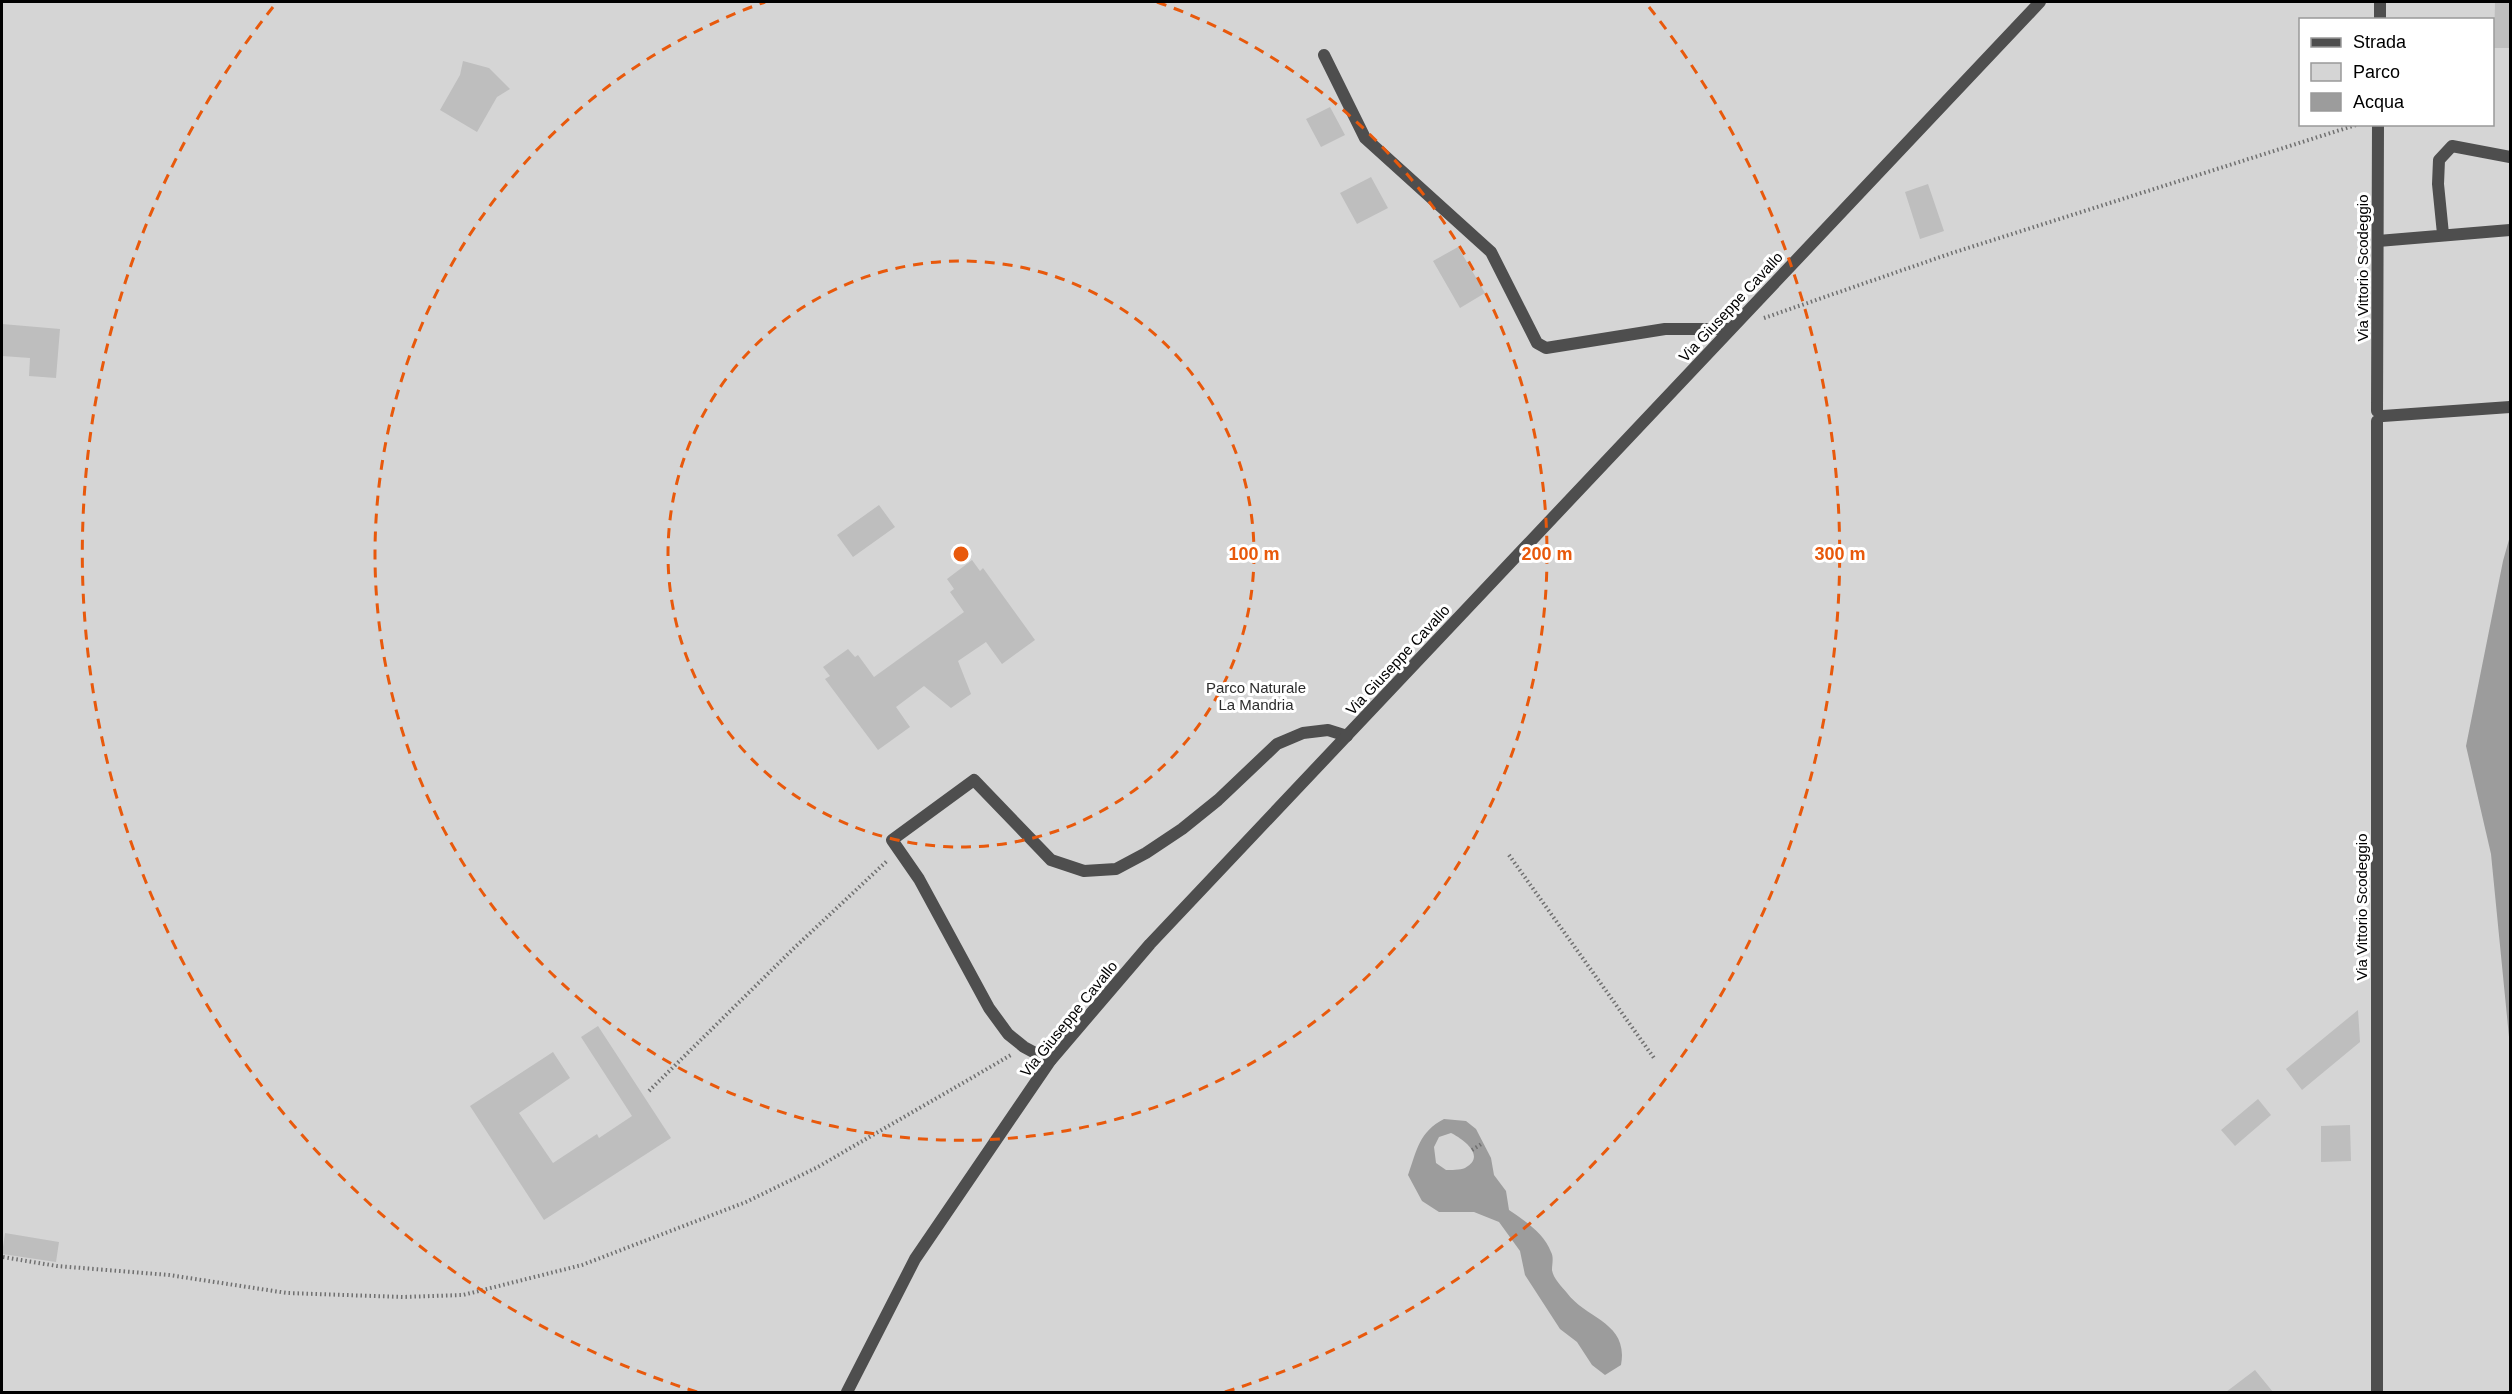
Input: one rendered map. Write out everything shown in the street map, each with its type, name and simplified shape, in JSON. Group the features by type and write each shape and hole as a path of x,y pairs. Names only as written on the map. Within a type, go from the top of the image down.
{"street":[{"name":"Via Giuseppe Cavallo","path":"847,1392 915,1259 1050,1061 1149,944 2040,2"},
{"path":"2380,2 2380,18"},
{"path":"1324,55 1365,138 1491,252 1538,343 1545,348 1665,329 1730,329"},
{"name":"Via Vittorio Scodeggio","path":"2377,1392 2378,126"},
{"path":"2443,234 2438,184 2439,160 2452,146 2511,157"},
{"path":"2378,241 2511,230"},
{"path":"2379,416 2511,407"},
{"path":"1050,1061 1024,1047 1008,1034 989,1008 919,879 892,840 974,780 1051,860 1084,871 1116,868 1146,853 1182,829 1218,800 1277,744 1303,733 1328,730 1347,736"}],"path":[{"path":"1730,329 1952,253 2353,126"},
{"path":"649,1091 793,949 899,849"},
{"path":"1509,855 1654,1058"},
{"path":"3,1257 57,1266 169,1275 287,1293 403,1297 463,1295 582,1264 746,1202 816,1168 1024,1047"},
{"path":"1472,1150 1483,1143"}],"green space":[{"name":"Parco Naturale La Mandria","path":"2,2 2510,2 2510,1392 2,1392"}],"water":[{"path":"2510,536 2510,1047 2491,854 2466,746"},
{"path":"1444,1119 1466,1121 1476,1129 1491,1158 1494,1175 1506,1191 1509,1210 1544,1239 1552,1254 1553,1273 1563,1288 1575,1302 1604,1323 1619,1339 1622,1351 1621,1365 1605,1375 1592,1365 1577,1342 1560,1329 1525,1275 1520,1251 1499,1222 1474,1212 1439,1212 1422,1201 1408,1175 1420,1142 1436,1124","holes":["1451,1133 1471,1148 1474,1158 1465,1168 1446,1170 1436,1163 1434,1147 1439,1137"]}],"building":[{"path":"2495,2 2511,2 2511,48 2494,48"},
{"path":"463,61 489,68 510,89 497,97 477,132 440,110 460,75"},
{"path":"1330,107 1345,135 1321,147 1306,119"},
{"path":"1371,177 1388,208 1357,224 1340,193"},
{"path":"1928,184 1944,231 1920,239 1905,192"},
{"path":"1458,247 1485,293 1460,308 1433,261"},
{"path":"2,324 60,329 56,378 29,376 30,358 2,356"},
{"path":"879,505 895,527 853,557 837,535"},
{"path":"972,560 980,571 983,568 1035,640 1002,664 986,642 958,661 971,694 951,708 924,686 896,707 910,727 878,750 825,679 830,676 823,667 848,649 855,657 858,655 874,677 964,612 950,592 954,589 947,579"},
{"path":"2358,1010 2360,1042 2302,1090 2286,1069"},
{"path":"598,1026 671,1138 544,1220 470,1106 553,1052 570,1078 519,1113 553,1163 597,1134 599,1138 632,1116 581,1037"},
{"path":"2258,1099 2271,1115 2235,1146 2221,1130"},
{"path":"2350,1125 2351,1161 2321,1162 2321,1126"},
{"path":"5,1233 59,1242 56,1262 2,1254"},
{"path":"2255,1370 2273,1392 2226,1392"}]}
